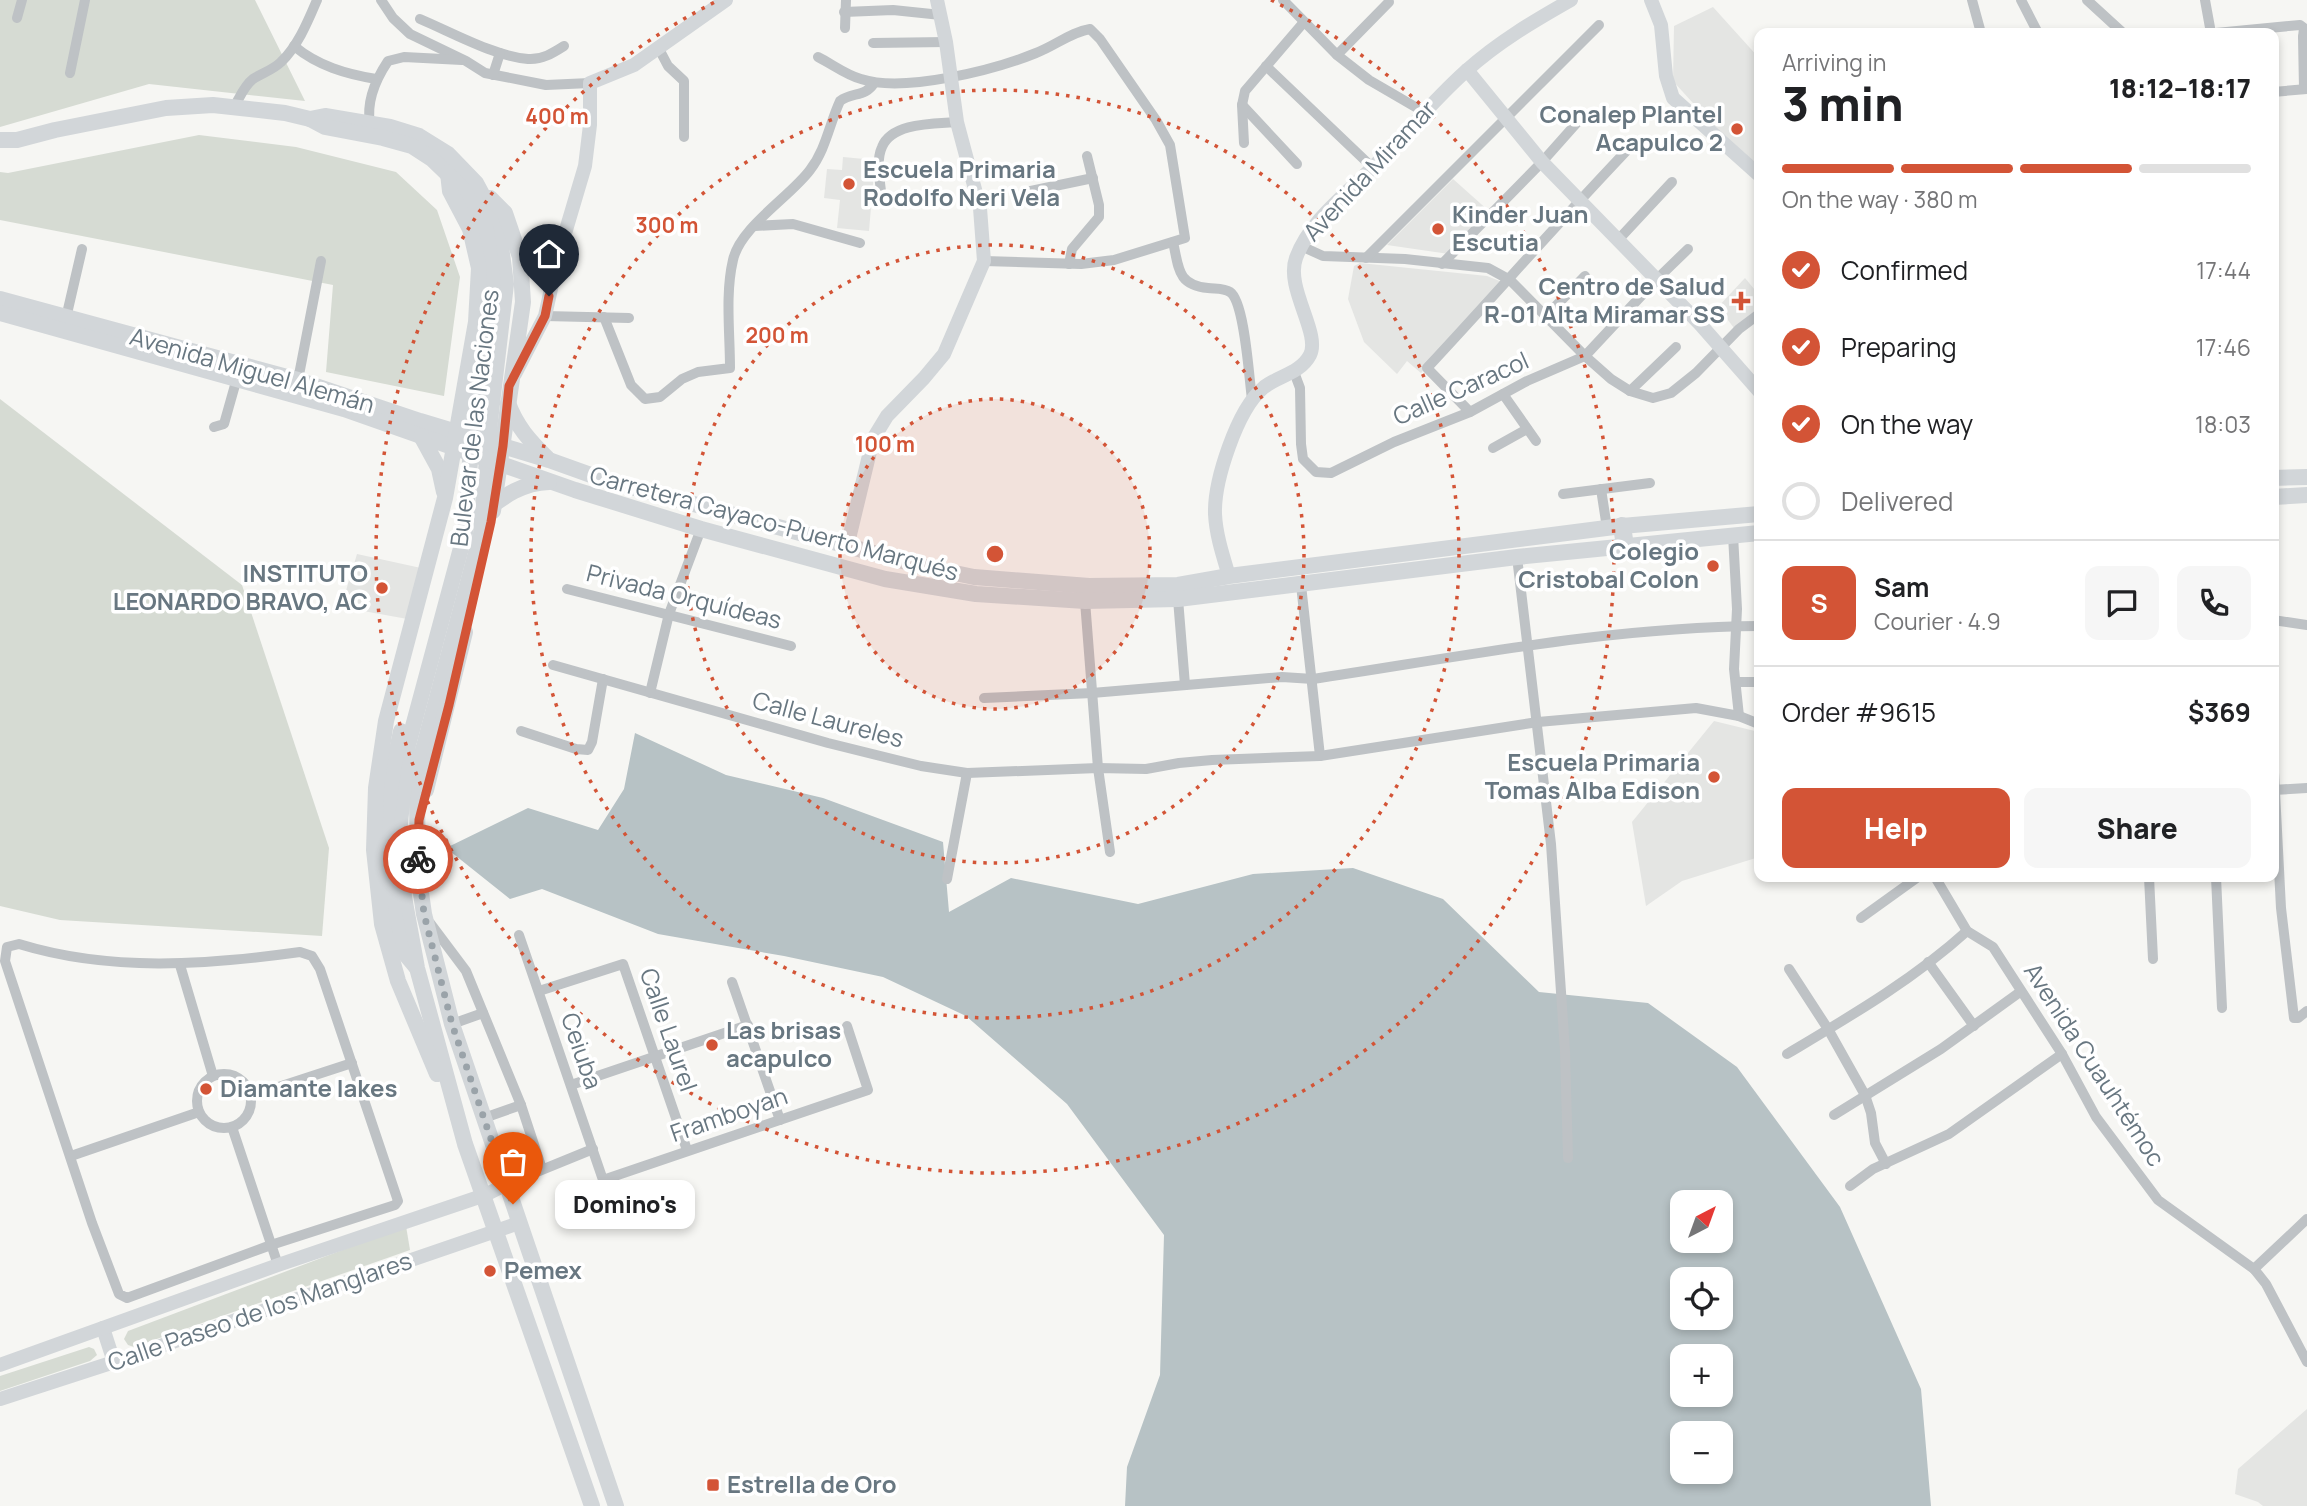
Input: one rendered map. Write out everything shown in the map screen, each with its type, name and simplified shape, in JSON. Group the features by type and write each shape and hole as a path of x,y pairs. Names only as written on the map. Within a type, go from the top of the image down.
{"highway":[{"path":"1614,527 1625,546"}],"main road":[{"path":"0,140 17,139 166,108 213,105 285,113 310,119"},
{"name":"Bulevar de las Naciones","path":"310,119 324,116 419,136 448,154 476,183 498,224 500,284 481,534 423,750 417,798 418,872 424,914 452,1024 616,1506"},
{"name":"Bulevar de las Naciones","path":"310,119 325,127 412,146 432,159 462,188 486,230 500,284 471,447 465,533 408,745 399,833 404,897 417,968 465,1144 592,1506"},
{"path":"447,173 450,191 470,229 479,268 476,322 445,498 386,721 376,788 374,850 382,925 398,981 465,1144"},
{"path":"419,820 449,705 491,522 523,302 520,257 505,213 476,183"},
{"name":"Avenida Miguel Alemán","path":"0,299 298,380 421,429"},
{"name":"Avenida Miguel Alemán","path":"0,313 456,440 503,446"},
{"path":"445,498 439,469 421,429 446,418 465,388"},
{"path":"508,393 513,418 549,460"},
{"name":"Avenida Miguel Alemán","path":"456,440 500,464"},
{"name":"Carretera Cayaco-Puerto Marqués","path":"503,446 602,479 921,566 974,577 1089,586 1178,584 1614,527 1754,514"},
{"name":"Carretera Cayaco-Puerto Marqués","path":"500,464 575,489 704,524 885,579 976,594 1084,601 1178,599 1517,557 1754,534"},
{"path":"2279,478 2307,477"},
{"path":"417,968 401,948 388,883 386,823 398,742 452,554 468,523 510,493 532,483 558,482 581,485 704,524 872,566 921,566"},
{"path":"491,522 504,509 526,496 575,489"},
{"path":"2279,497 2307,495"}],"street":[{"path":"18,18 22,0"},
{"path":"70,73 85,0"},
{"path":"234,107 254,78 282,62 294,46 317,0"},
{"path":"381,0 393,18 410,34 485,73 546,85 590,83 634,65 726,0"},
{"path":"845,28 846,0"},
{"path":"847,547 873,439 887,416 944,354 984,261 980,208 957,122 937,0"},
{"path":"1283,0 1337,55 1369,80 1424,111"},
{"name":"Avenida Miramar","path":"1229,576 1215,512 1217,495 1236,428 1252,399 1266,386 1294,372 1310,355 1312,341 1300,304 1294,270 1301,246 1333,205 1373,168 1424,111 1467,70 1506,39 1571,0"},
{"path":"1651,0 1661,25 1666,76 1673,98 1754,171"},
{"path":"1972,0 1980,28"},
{"path":"2021,0 2035,28"},
{"path":"2087,0 2118,28"},
{"path":"2205,0 2212,28"},
{"path":"1337,55 1389,2"},
{"path":"844,12 893,10 941,15"},
{"path":"420,19 500,53 530,59 546,57 564,46"},
{"path":"1244,143 1242,105 1245,91 1304,22"},
{"path":"1366,258 1599,24"},
{"path":"2268,28 2301,25 2304,28 2306,89 2279,91"},
{"path":"818,57 859,79 890,84 918,82 1011,62 1037,53 1080,31 1090,29 1100,39 1170,145 1185,238 1114,260 1069,264 984,261"},
{"path":"873,43 946,42"},
{"path":"294,46 312,60 349,75 376,79"},
{"path":"658,47 668,66 684,81 684,137"},
{"path":"494,75 500,53"},
{"path":"370,124 376,79 388,61 404,57 466,61"},
{"path":"1266,66 1373,168"},
{"path":"1467,70 1542,162 1721,347 1754,385"},
{"path":"508,393 545,316 558,257 585,166 590,125 590,83"},
{"path":"604,317 631,385 645,399 660,397 682,379 698,372 730,368 730,285 733,257 769,209 807,174 822,154 839,101 846,96 863,94 871,89 874,83"},
{"path":"1242,105 1297,164"},
{"path":"1442,264 1582,117"},
{"path":"882,201 879,169 881,147 890,136 919,126 957,122"},
{"path":"1470,412 1427,368 1633,144"},
{"path":"1069,264 1072,248 1100,217 1100,205 1087,156"},
{"path":"1026,192 1093,178"},
{"path":"1618,240 1672,182"},
{"path":"755,226 793,224 860,243"},
{"path":"1173,242 1180,274 1186,282 1195,287 1220,289 1231,293 1237,302 1244,329 1252,399"},
{"path":"1301,246 1323,256 1488,268 1510,280 1611,379 1630,391 1653,398 1671,393 1754,318"},
{"path":"66,318 82,249"},
{"name":"Calle Caracol","path":"1294,372 1300,388 1301,444 1304,459 1316,471 1331,473 1394,442 1470,412 1585,356 1688,249"},
{"path":"298,380 321,261"},
{"path":"1546,316 1585,276"},
{"path":"545,316 629,318"},
{"path":"1630,391 1676,347"},
{"path":"214,427 224,424 237,378"},
{"path":"1503,394 1536,441"},
{"path":"1493,448 1527,429"},
{"path":"1563,494 1650,483"},
{"path":"1601,489 1614,527"},
{"path":"650,693 669,614 704,524"},
{"path":"1733,535 1737,609 1734,669 1739,716"},
{"path":"1517,557 1551,844 1565,1051 1568,1158"},
{"path":"1301,585 1320,756"},
{"name":"Privada Orquídeas","path":"567,589 791,646"},
{"path":"1178,599 1185,685"},
{"path":"1084,601 1098,768 1110,852"},
{"path":"2279,621 2307,625"},
{"path":"984,698 1092,693 1282,677 1313,679 1528,646 1653,631 1754,626"},
{"name":"Calle Laureles","path":"553,665 828,743 921,766 967,773 1146,769 1212,760 1320,756 1538,722 1696,708 1739,716 1754,722"},
{"path":"521,731 587,750 592,743 603,679"},
{"path":"1737,682 1754,682"},
{"path":"947,879 967,773"},
{"path":"2279,790 2307,788"},
{"path":"2279,869 2294,1018 2307,1011"},
{"path":"1861,918 1911,882"},
{"name":"Avenida Cuauhtémoc","path":"1938,882 1967,931 1993,947 2062,1054 2096,1117 2158,1200 2254,1269 2266,1284 2307,1362"},
{"path":"2149,882 2153,959"},
{"path":"2216,882 2222,1008"},
{"path":"424,914 466,971 521,1105 542,1169"},
{"path":"1787,1054 1867,1006 1967,931"},
{"name":"Ceiuba","path":"519,935 603,1180"},
{"path":"19,944 45,952 104,961 180,965 300,952 312,956 320,969 398,1201 395,1205 271,1245 127,1298 119,1294 92,1223 5,961 7,947 19,944"},
{"path":"1928,962 1974,1026"},
{"name":"Calle Laurel","path":"539,991 623,964 687,1150"},
{"path":"180,965 214,1076"},
{"path":"1789,969 1828,1029 1865,1095 1871,1113 1875,1143 1886,1164"},
{"path":"732,982 780,1119"},
{"path":"1834,1115 1941,1049 2020,992"},
{"path":"452,1024 483,1013"},
{"path":"571,1085 748,1025"},
{"name":"Framboyan","path":"603,1180 868,1090 847,1027"},
{"path":"1850,1186 1873,1169 1949,1134 2062,1054"},
{"path":"251,1096 352,1063"},
{"path":"226,1074 237,1077 247,1085 251,1096 252,1104 246,1119 232,1127 219,1128 207,1122 197,1105 202,1084 214,1076 226,1074"},
{"path":"484,1118 521,1105"},
{"path":"71,1156 199,1112"},
{"path":"232,1127 278,1265"},
{"path":"507,1184 593,1149"},
{"name":"Calle Paseo de los Manglares","path":"0,1365 278,1265 485,1195 507,1184"},
{"path":"2254,1269 2307,1219"},
{"name":"Calle Paseo de los Manglares","path":"0,1399 114,1363 519,1223"},
{"path":"103,1328 114,1363"}],"shaded area":[{"path":"0,0 255,0 305,101 149,84 0,127"},
{"name":"Conalep Plantel Acapulco 2","path":"1713,7 1754,52 1754,170 1673,81 1674,26"},
{"path":"199,135 296,147 396,172 437,210 460,277 444,396 326,372 333,285 0,220 0,172 8,173"},
{"name":"Escuela Primaria Rodolfo Neri Vela","path":"843,157 875,160 869,231 837,228 840,200 824,198 827,169 842,170"},
{"name":"Kinder Juan Escutia","path":"1453,179 1490,212 1449,254 1387,245"},
{"path":"1360,263 1487,276 1502,282 1421,373 1407,361 1397,374 1364,342 1348,299 1354,266"},
{"name":"Centro de Salud R-01 Alta Miramar SS","path":"1745,278 1754,289 1754,312 1734,328 1718,307"},
{"path":"0,399 242,585 329,848 322,936 60,920 0,906"},
{"name":"INSTITUTO LEONARDO BRAVO, AC","path":"357,554 421,568 413,620 341,607"},
{"name":"Escuela Primaria Tomas Alba Edison","path":"1714,721 1754,731 1754,859 1682,881 1646,906 1632,822"},
{"path":"635,733 726,775 823,798 943,842 949,912 1011,878 1138,904 1253,874 1353,868 1443,899 1539,992 1648,1003 1737,1067 1840,1207 1921,1389 1931,1506 1125,1506 1127,1467 1160,1375 1164,1235 1067,1104 966,1016 883,977 658,934 542,889 510,899 446,848 528,808 598,830 624,789"},
{"path":"406,1226 410,1250 134,1347 128,1345 124,1339 128,1331"},
{"path":"89,1347 94,1349 97,1355 90,1361 0,1391 0,1376"},
{"path":"2307,1409 2307,1506 2263,1506 2235,1494 2238,1469"}],"way so far":[{"path":"418,859 424,914 433,956 452,1024 513,1204"}],"place":[{"name":"Conalep Plantel Acapulco 2","path":"1737,129"},
{"name":"Escuela Primaria Rodolfo Neri Vela","path":"849,184"},
{"name":"Kinder Juan Escutia","path":"1438,229"},
{"name":"Centro de Salud R-01 Alta Miramar SS","path":"1741,301"},
{"name":"Colegio Cristobal Colon","path":"1713,566"},
{"name":"INSTITUTO LEONARDO BRAVO, AC","path":"382,588"},
{"name":"Escuela Primaria Tomas Alba Edison","path":"1714,777"},
{"name":"Las brisas acapulco","path":"712,1045"},
{"name":"Diamante lakes","path":"206,1089"},
{"name":"Domino's","path":"513,1204"},
{"name":"Pemex","path":"490,1271"},
{"name":"Estrella de Oro","path":"713,1485"}],"route":[{"path":"418,859 419,820 449,705 491,522 509,386 545,316 549,296"}]}
